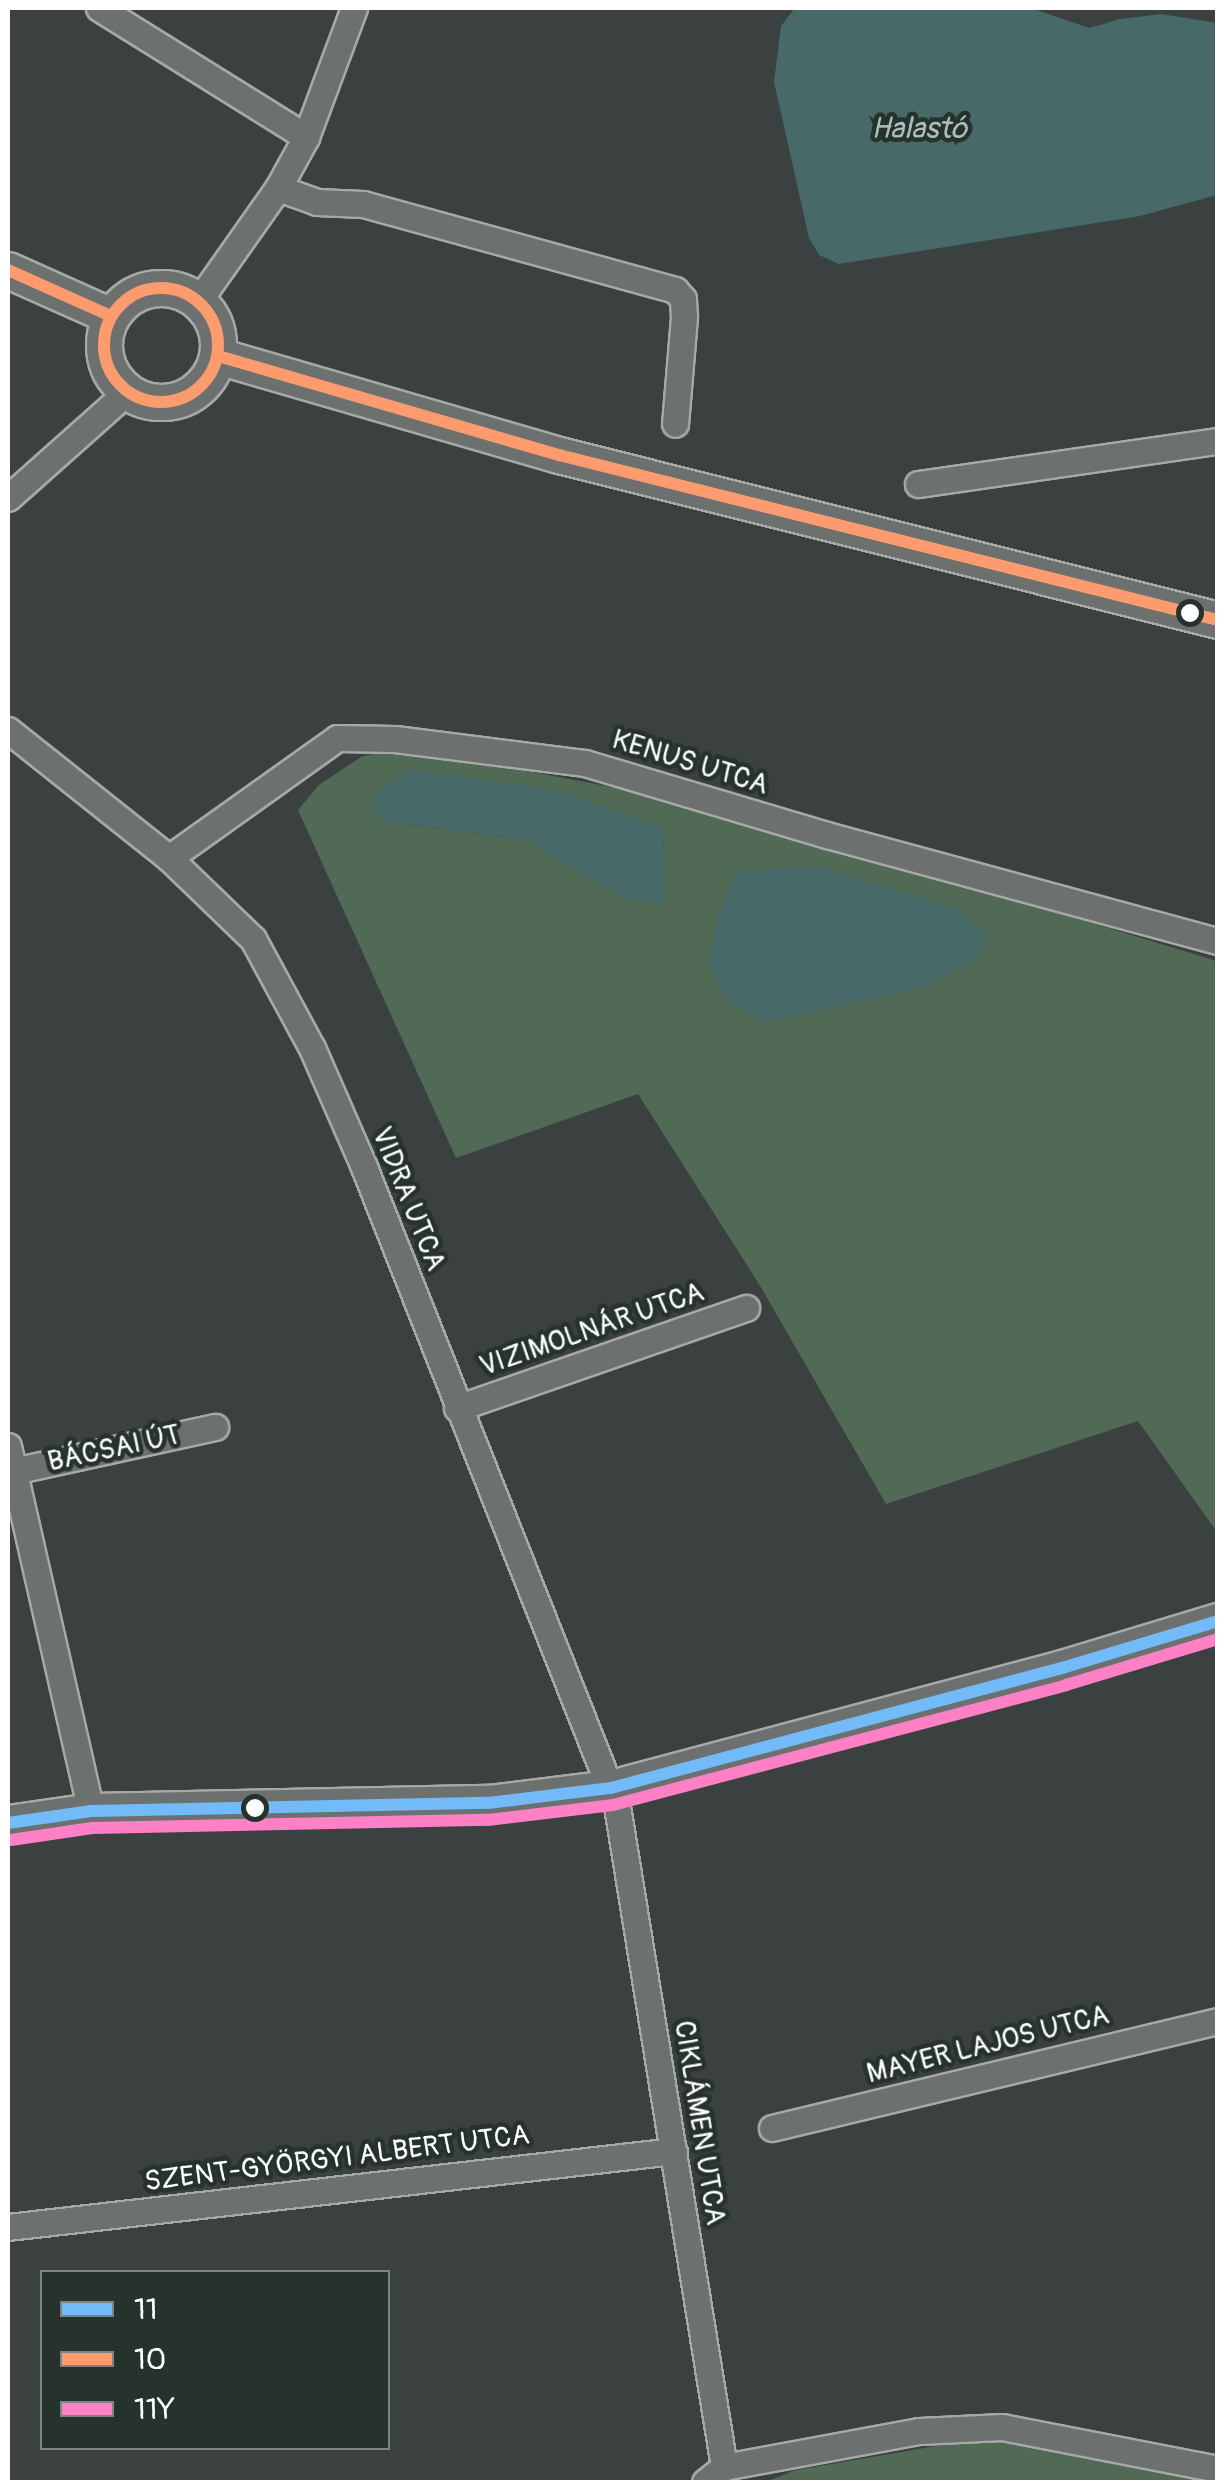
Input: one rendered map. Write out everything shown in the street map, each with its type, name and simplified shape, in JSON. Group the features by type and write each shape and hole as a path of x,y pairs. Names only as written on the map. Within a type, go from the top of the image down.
{"street":[{"path":"99,8 306,137"},
{"path":"199,300 278,188 306,137 354,8"},
{"path":"278,188 317,202 362,204 675,290 683,300 684,317 675,424"},
{"path":"8,270 111,316"},
{"path":"155,288 173,288 199,300 214,321 218,356 201,387 187,397 152,402 127,392 110,371 104,353 111,316 138,292 155,288"},
{"path":"218,356 559,455 1218,620"},
{"path":"8,498 127,392"},
{"path":"918,484 1218,441"},
{"name":"VIDRA UTCA","path":"8,730 169,858 253,939 312,1048 612,1788"},
{"name":"KENUS UTCA","path":"169,858 336,738 396,739 585,763 828,836 1218,940"},
{"name":"VIZIMOLNÁR UTCA","path":"458,1408 746,1308"},
{"name":"BÁCSAI ÚT","path":"13,1471 215,1427"},
{"path":"8,1446 91,1811"},
{"path":"8,1823 91,1811 488,1803 612,1788 1216,1630"},
{"name":"CIKLÁMEN UTCA","path":"612,1788 674,2151 715,2475"},
{"name":"MAYER LAJOS UTCA","path":"772,2128 1218,2021"},
{"name":"SZENT-GYÖRGYI ALBERT UTCA","path":"8,2227 674,2151"},
{"path":"715,2475 919,2431 1002,2426 1218,2469"}],"green space":[{"path":"398,747 617,788 806,836 1217,961 1217,1532 1138,1421 886,1504 759,1284 638,1094 456,1158 298,810 319,785 361,757","holes":["383,821 663,828 665,905 624,898 526,840"]},
{"path":"1000,2435 1218,2478 1217,2482 765,2482 796,2470"}],"water":[{"name":"Halastó","path":"795,8 1031,8 1089,28 1161,14 1217,23 1217,195 1140,216 839,264 819,255 809,238 774,82 781,26"},
{"path":"411,770 558,790 663,828 666,906 624,898 526,840 383,821 370,806 381,790"},
{"path":"817,866 956,908 989,935 977,959 922,987 767,1022 730,1004 707,963 719,915 736,871"}],"transit line":[{"name":"10","path":"8,270 111,316"},
{"name":"10","path":"161,288 183,292 202,304 214,323 218,345 214,367 202,386 183,398 161,402 139,398 120,386 108,367 104,345 108,323 120,304 139,292 161,288"},
{"name":"10","path":"218,356 559,455 1218,620"},
{"name":"11","path":"8,1823 91,1811 488,1803 611,1788 1062,1668 1218,1621"},
{"name":"11Y","path":"11,1840 92,1828 488,1820 613,1805 1066,1685 1218,1639"}]}
